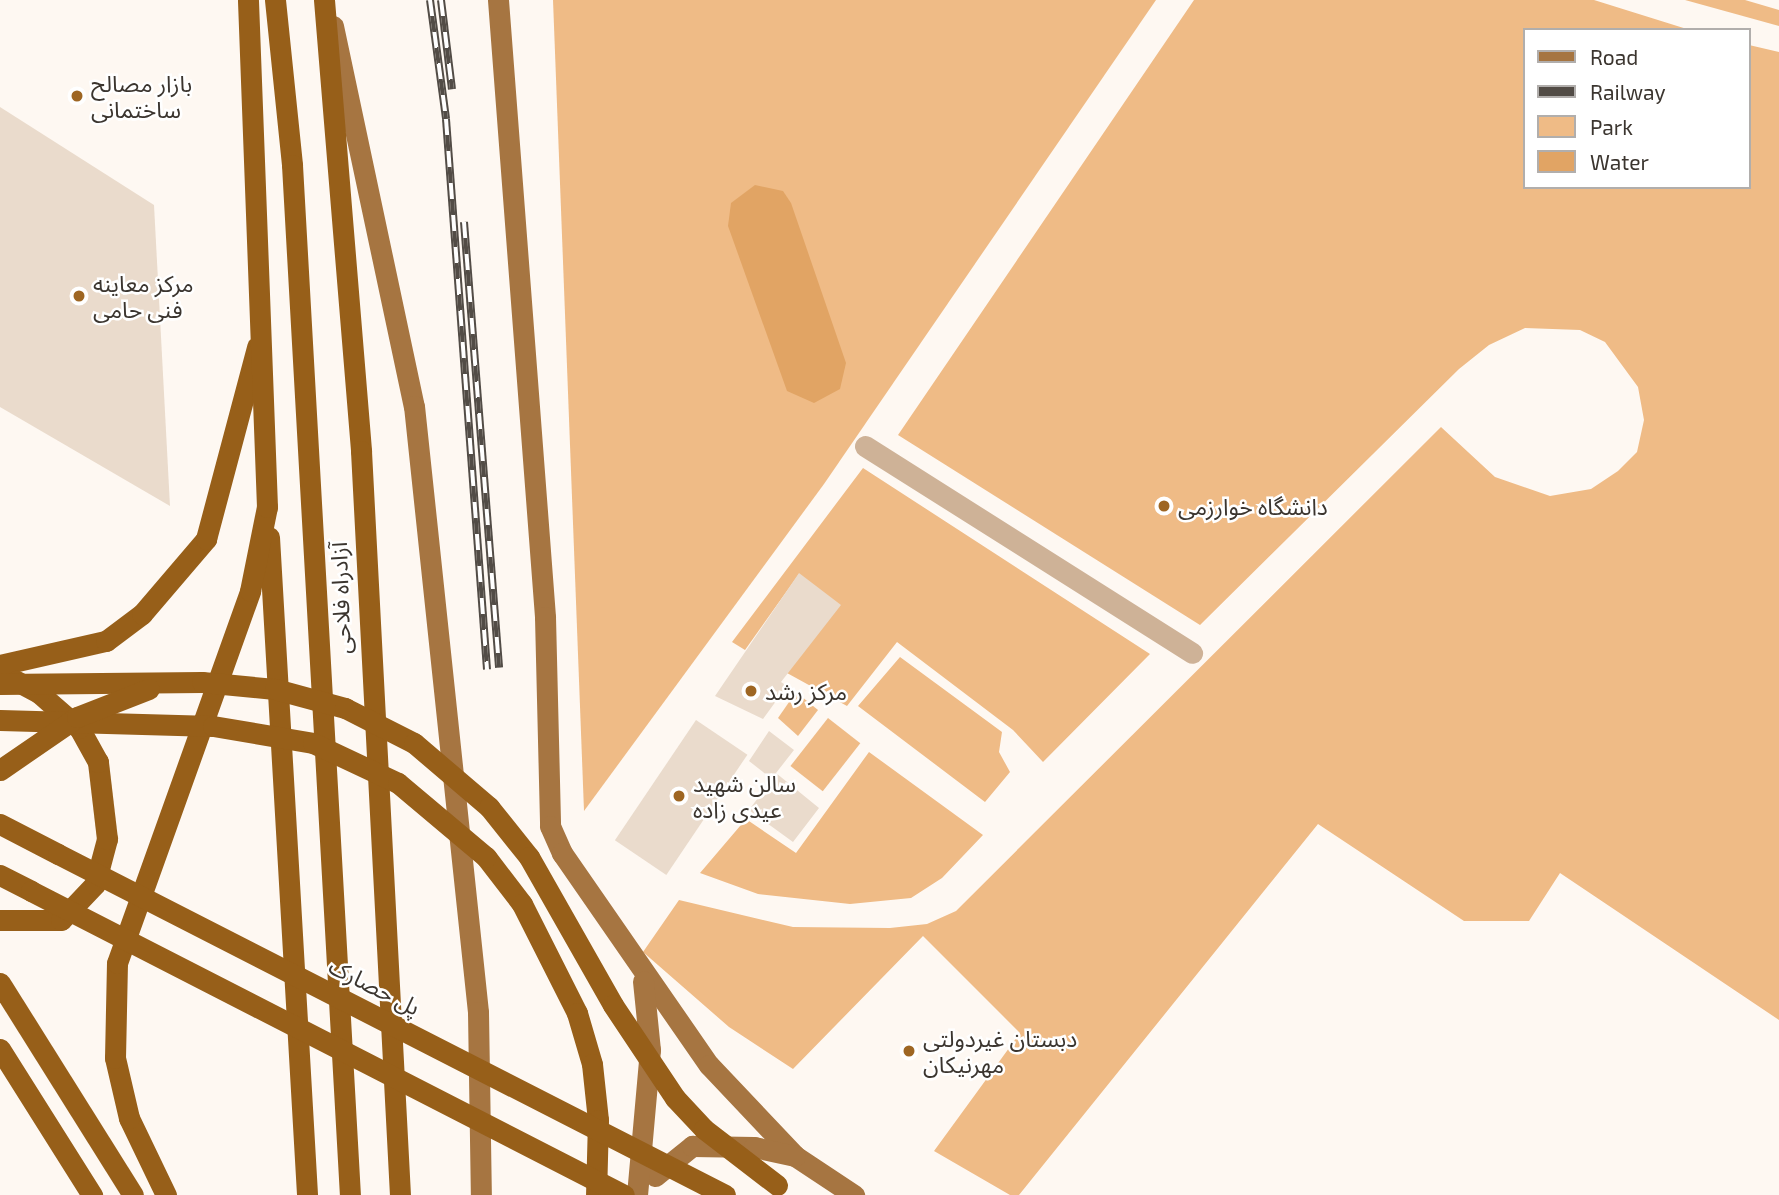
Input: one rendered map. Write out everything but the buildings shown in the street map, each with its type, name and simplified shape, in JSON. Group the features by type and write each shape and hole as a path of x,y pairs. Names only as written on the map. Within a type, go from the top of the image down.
{"highway":[{"path":"248,0 264,321 267,507 307,1195"},
{"name":"آزادراه فلاحی","path":"275,0 293,179 350,1195"},
{"name":"آزادراه فلاحی","path":"326,0 360,452 400,1195"},
{"path":"0,665 106,641 142,614 206,539 264,321"},
{"path":"166,1195 129,1118 115,1058 117,963 241,617 267,507"},
{"path":"0,673 39,693 79,728 98,762 107,839 95,884 61,920 31,925 0,920"},
{"path":"0,770 77,717 168,682"},
{"path":"0,684 168,682 275,689 345,708 414,743 459,778 529,857 613,1005 675,1098 704,1129 784,1190"},
{"path":"0,720 213,726 313,743 398,783 486,858 527,914 577,1013 592,1064 598,1120 596,1195"},
{"name":"پل حصارک","path":"0,824 725,1195"},
{"path":"0,875 624,1195"},
{"path":"0,983 133,1195"},
{"path":"0,1049 92,1195"}],"main road":[{"path":"326,0 414,407 478,1012 481,1195"},
{"path":"498,0 545,617 550,826 562,853 642,974 709,1066 795,1156 854,1195"},
{"path":"637,1195 650,1050 642,974"},
{"path":"648,1195 653,1179 692,1146 754,1147 795,1156"}],"street":[{"path":"865,446 1192,653"}],"green space":[{"path":"553,0 1156,0 824,484 584,811"},
{"path":"1194,0 1594,0 1684,28 1524,28 1524,189 1751,189 1751,45 1779,52 1779,1020 1560,873 1529,921 1464,921 1318,824 1019,1195 1010,1195 934,1151 1020,1033 923,936 793,1069 729,1027 643,952 679,900 793,927 890,928 927,924 956,911 1441,427 1495,477 1550,496 1591,489 1618,471 1637,452 1644,420 1638,387 1605,342 1580,330 1525,328 1489,345 1459,369 1200,625 898,435"},
{"path":"1685,0 1745,0 1779,10 1779,26"},
{"path":"863,468 1150,654 1043,762 1013,730 897,642 847,706 787,673 799,574 745,650 732,642"},
{"path":"900,657 1002,732 999,752 1010,772 985,802 858,706"},
{"path":"796,692 818,710 798,736 778,718"},
{"path":"828,718 860,743 823,791 790,766"},
{"path":"869,752 983,835 942,878 911,898 850,904 758,894 700,873 746,819 796,853"}],"water":[{"path":"755,185 783,191 791,203 846,363 840,389 814,403 787,391 728,226 731,203"}],"railway":[{"path":"430,0 446,119 487,669"},
{"path":"441,0 452,89"},
{"path":"464,222 499,668"}],"place":[{"name":"بازار مصالح ساختمانی","path":"77,96"},
{"name":"مرکز معاینه فنی حامی","path":"79,296"},
{"name":"دانشگاه خوارزمی","path":"1164,506"},
{"name":"مرکز رشد","path":"751,691"},
{"name":"سالن شهید عیدی زاده","path":"679,796"},
{"name":"دبستان غیردولتی مهرنیکان","path":"909,1051"}]}
